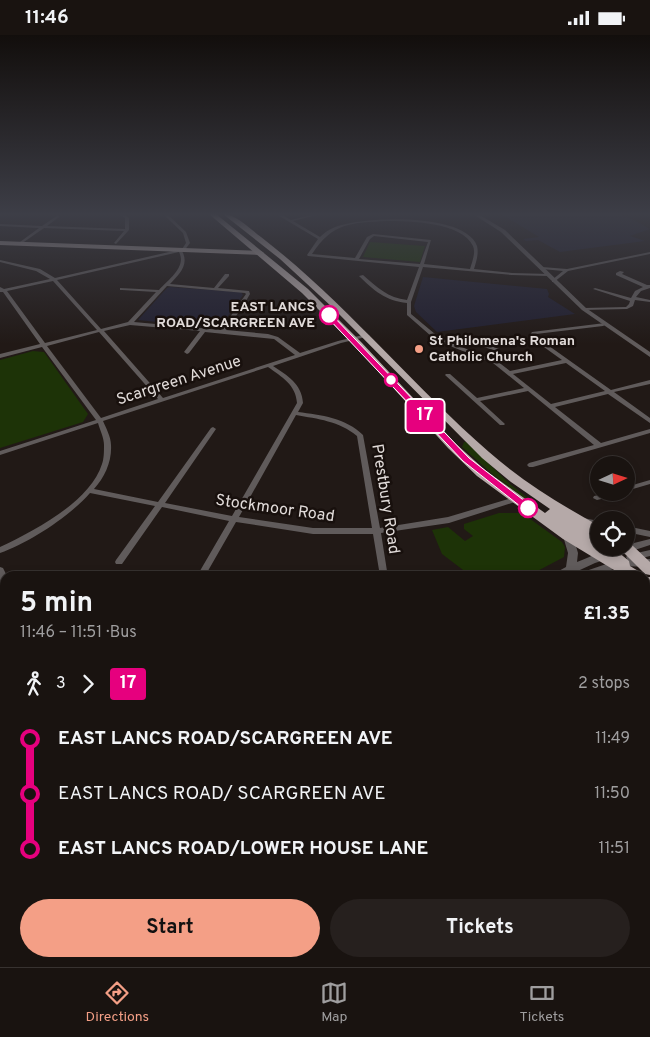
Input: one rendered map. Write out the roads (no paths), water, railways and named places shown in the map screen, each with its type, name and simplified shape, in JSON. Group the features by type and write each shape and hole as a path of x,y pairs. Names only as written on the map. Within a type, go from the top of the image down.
{"highway":[{"path":"270,257 353,339 452,445 481,473 568,536 631,562"},
{"path":"280,257 319,289 466,437 503,470 534,494 590,527"},
{"path":"503,470 523,493 631,562"}],"street":[{"path":"0,549 25,539 51,524 90,491 108,460 109,445 106,432 100,421 1,290 146,257"},
{"path":"130,323 180,269 184,257"},
{"path":"332,257 548,275"},
{"path":"425,257 409,302 409,314 433,335 447,343 495,362 599,445"},
{"path":"472,270 475,257"},
{"path":"531,257 584,309 650,355"},
{"path":"542,268 567,270 628,257"},
{"path":"0,261 38,270 54,279 162,400"},
{"path":"554,281 567,270"},
{"path":"610,276 620,273 648,286"},
{"path":"215,289 227,275"},
{"path":"361,276 387,298 393,301 409,302"},
{"path":"166,285 247,292 248,294 223,331"},
{"path":"584,309 627,308 631,305 638,289 648,286"},
{"path":"122,289 158,291"},
{"path":"595,289 633,299 650,301"},
{"path":"239,307 262,309"},
{"path":"0,356 130,323 223,331 276,338 300,356"},
{"path":"603,324 534,333 533,335 650,421"},
{"path":"188,352 204,330"},
{"name":"Scargreen Avenue","path":"0,453 367,336"},
{"path":"480,340 486,346 496,349"},
{"path":"475,353 486,346"},
{"path":"509,373 566,361"},
{"path":"204,571 300,403 300,393 295,385 270,366"},
{"path":"448,375 502,424"},
{"path":"551,406 650,382"},
{"path":"476,400 529,389"},
{"name":"Prestbury Road","path":"294,413 336,420 350,426 360,435 378,531 383,571"},
{"path":"119,562 213,429"},
{"path":"531,465 650,431"},
{"path":"635,486 650,482"},
{"name":"Stockmoor Road","path":"90,491 234,519 314,531 378,531 449,520 515,499"},
{"path":"578,520 590,522"},
{"path":"635,530 650,533"},
{"path":"568,536 573,553 571,568"},
{"path":"601,571 631,562 650,542"},
{"path":"566,571 571,568 631,562"}],"place":[{"name":"EAST LANCS ROAD/SCARGREEN AVE","path":"329,315"},
{"name":"St Philomena's Roman Catholic Church","path":"419,349"}]}
